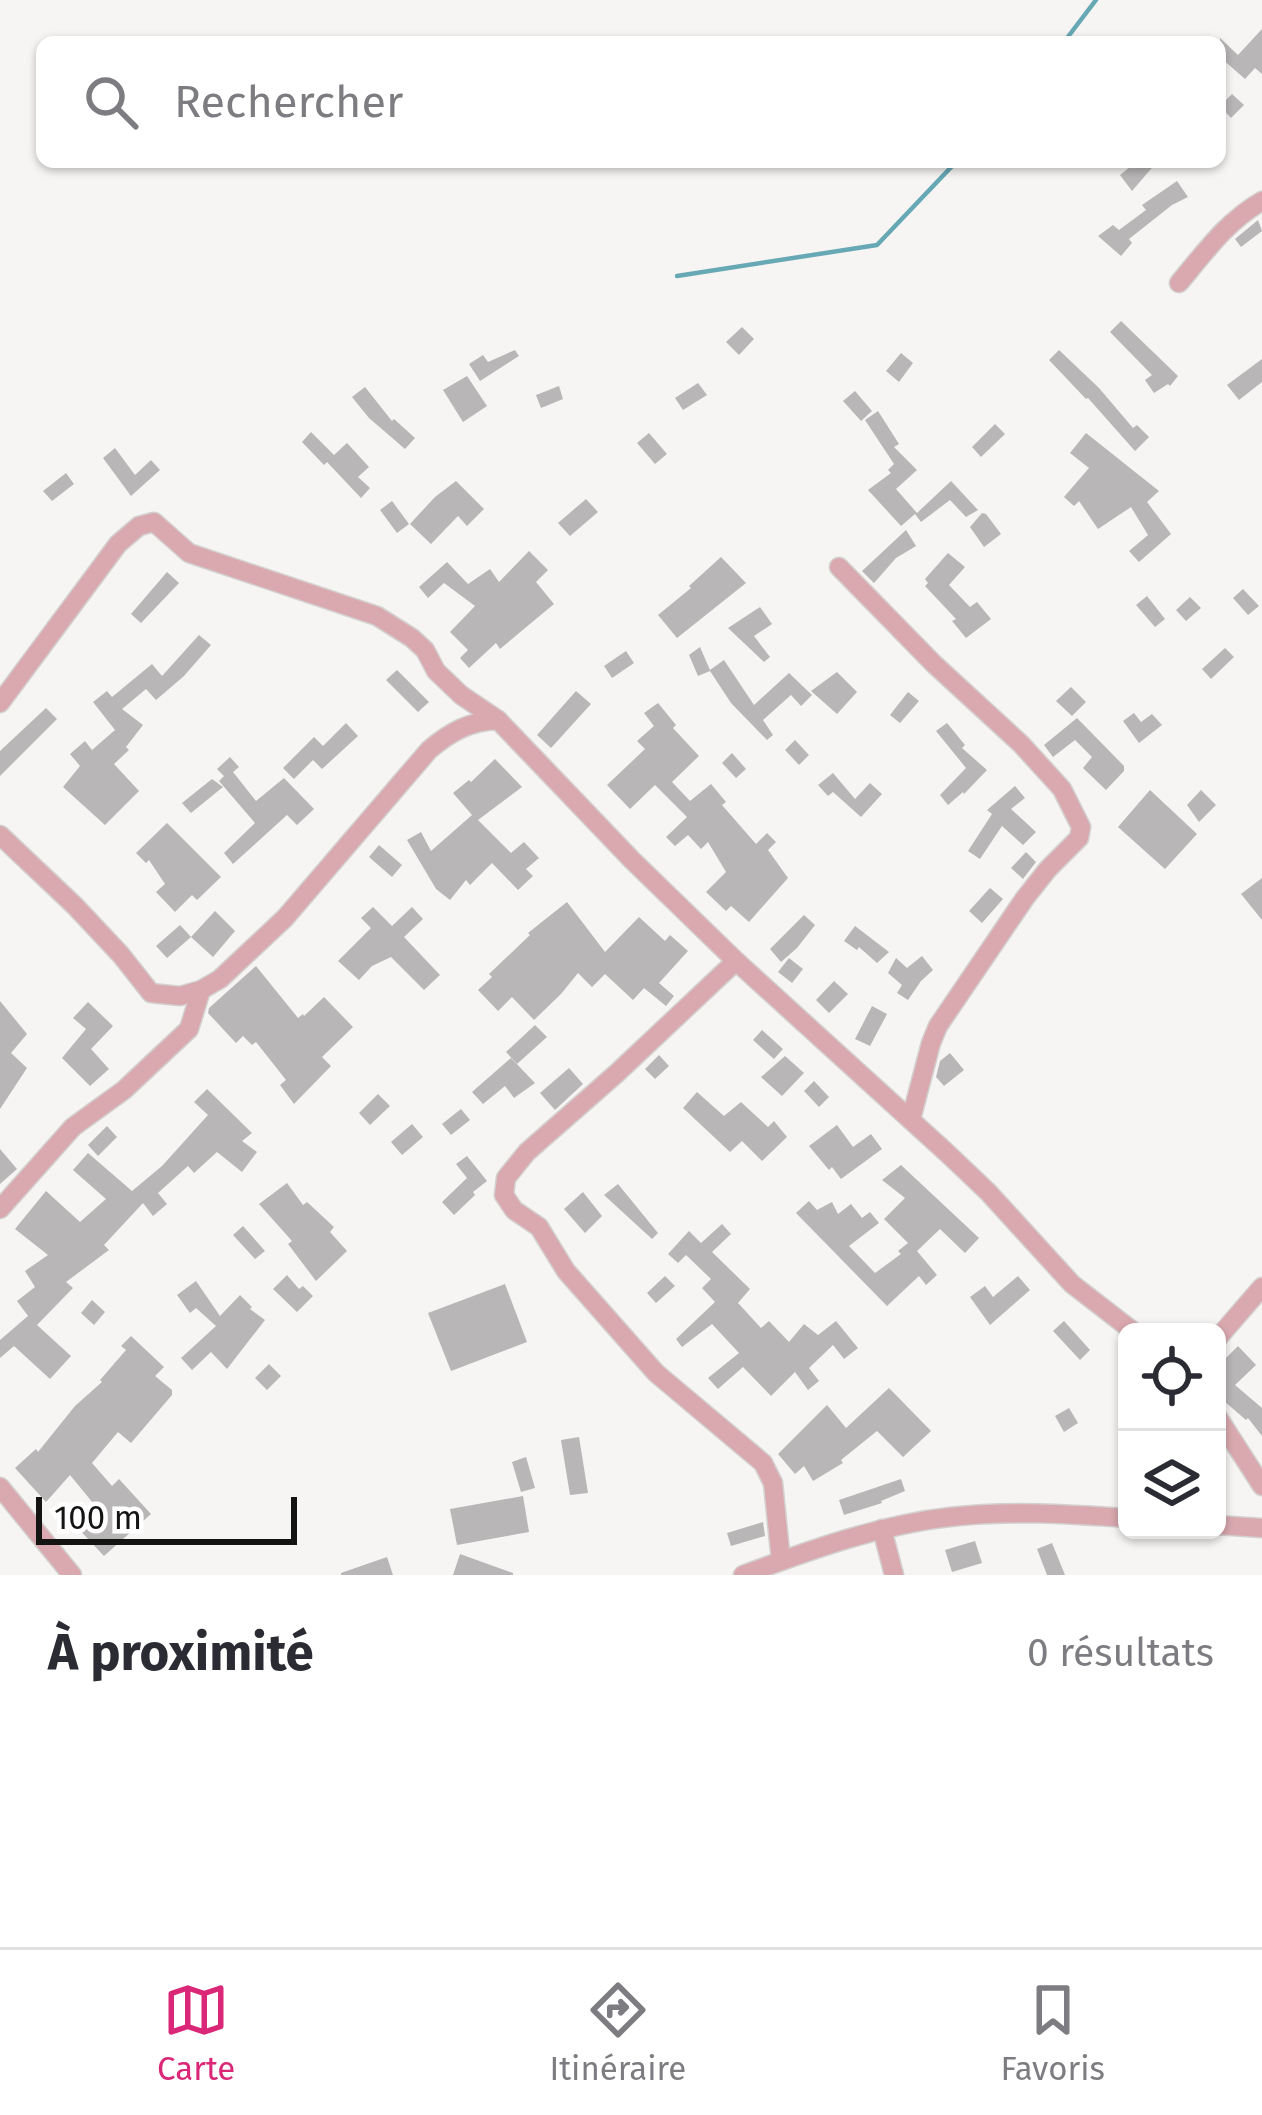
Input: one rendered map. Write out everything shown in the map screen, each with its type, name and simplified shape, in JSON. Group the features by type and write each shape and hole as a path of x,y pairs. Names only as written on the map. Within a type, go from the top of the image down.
{"street":[{"path":"1179,283 1220,233 1262,201"},
{"path":"0,703 118,544 139,526 154,522 189,553 377,616 424,650 436,671 461,695 498,720 736,961 988,1192 1072,1284 1122,1323"},
{"path":"839,566 934,664 1021,744 1062,789 1082,826 1079,838 1025,898 938,1026 911,1119"},
{"path":"0,835 75,906 151,993 180,996 220,979 285,918 429,750 452,730 498,720"},
{"path":"736,961 526,1152 506,1178 504,1195 514,1210 539,1228 566,1271 656,1373 763,1463 772,1483 782,1561"},
{"path":"0,1208 73,1126 124,1090 189,1029 201,990"},
{"path":"1226,1329 1262,1287"},
{"path":"1226,1430 1262,1486"},
{"path":"3,1494 71,1575"},
{"path":"743,1575 883,1529 949,1517 1028,1512 1118,1517"},
{"path":"1226,1526 1260,1530"},
{"path":"883,1529 894,1575"}],"building":[{"path":"1262,29 1262,74 1255,68 1245,79 1226,62 1226,44 1238,55"},
{"path":"1232,94 1244,105 1231,118 1226,113 1226,100"},
{"path":"1129,168 1152,168 1132,191 1120,175"},
{"path":"1177,181 1188,197 1129,239 1132,243 1121,256 1098,236 1113,225 1119,230 1146,210 1142,205"},
{"path":"1258,220 1262,231 1241,247 1235,239"},
{"path":"1121,321 1178,376 1170,386 1154,393 1145,380 1152,375 1110,332"},
{"path":"742,327 754,339 739,355 726,342"},
{"path":"515,350 519,356 480,381 469,364 483,355 488,362"},
{"path":"1059,350 1133,428 1137,425 1149,437 1135,451 1049,360"},
{"path":"901,353 913,363 899,382 886,371"},
{"path":"1262,359 1262,382 1239,400 1227,385"},
{"path":"467,376 487,406 463,422 443,390"},
{"path":"698,383 707,395 683,410 675,398"},
{"path":"559,386 563,399 541,408 536,395"},
{"path":"365,387 392,421 415,438 405,449 352,397"},
{"path":"855,391 872,411 861,421 843,401"},
{"path":"878,411 899,444 894,447 917,470 896,489 917,513 951,481 978,510 966,517 950,500 921,522 915,514 901,526 868,490 891,473 888,470 894,464 865,420"},
{"path":"995,424 1005,434 981,457 972,447"},
{"path":"311,432 334,455 347,443 369,467 358,477 370,488 361,498 302,442"},
{"path":"649,433 667,454 655,464 637,443"},
{"path":"1086,433 1159,491 1147,502 1171,534 1139,562 1129,551 1148,535 1131,507 1098,529 1079,501 1074,506 1064,497 1089,468 1070,453"},
{"path":"115,448 135,475 151,460 160,470 131,496 103,458"},
{"path":"66,473 74,484 52,501 43,491"},
{"path":"456,481 484,509 467,526 458,516 431,544 410,524"},
{"path":"586,499 598,512 570,536 558,523"},
{"path":"392,501 409,524 397,533 380,510"},
{"path":"982,513 1001,534 984,547 970,527"},
{"path":"906,530 916,546 896,558 874,583 862,571"},
{"path":"529,551 548,570 536,582 554,604 500,649 496,643 469,668 460,658 468,650 450,632 475,606 444,583 428,598 419,587 447,562 468,584 490,569 499,582"},
{"path":"948,553 965,567 949,585 970,607 977,602 991,619 966,638 952,621 956,619 925,586 925,579"},
{"path":"721,557 746,583 677,638 658,615"},
{"path":"167,572 179,583 141,623 131,614"},
{"path":"1243,589 1259,606 1248,615 1233,598"},
{"path":"1147,596 1165,619 1155,627 1136,605"},
{"path":"1190,597 1201,608 1186,621 1176,610"},
{"path":"760,607 772,624 754,636 770,657 764,662 728,628"},
{"path":"199,635 211,645 184,676 156,700 146,689 122,709 143,725 126,747 129,750 114,764 139,791 105,825 63,787 80,766 70,754 85,741 92,750 115,730 93,702 107,691 112,697 152,664 162,676"},
{"path":"700,647 710,670 724,660 754,705 789,673 812,695 801,706 791,695 763,720 773,735 767,740 731,703 710,671 698,676 689,655"},
{"path":"1225,648 1234,657 1211,679 1202,669"},
{"path":"626,651 634,663 612,678 604,666"},
{"path":"397,670 429,702 418,712 386,680"},
{"path":"837,672 857,692 837,714 811,691"},
{"path":"1071,687 1086,702 1072,716 1056,701"},
{"path":"576,691 591,704 551,748 537,735"},
{"path":"908,692 919,701 900,723 890,715"},
{"path":"658,703 699,756 672,782 690,801 711,784 726,802 722,805 756,844 767,833 776,842 768,850 788,878 749,922 731,906 726,911 706,892 726,872 708,842 701,849 688,835 675,846 666,837 687,817 655,785 630,809 607,785 645,749 637,741 654,726 644,713"},
{"path":"46,708 57,719 0,776 0,751"},
{"path":"1134,713 1141,722 1152,714 1162,725 1139,743 1123,721"},
{"path":"1077,718 1124,766 1106,790 1083,768 1092,757 1075,740 1053,757 1044,745"},
{"path":"346,723 358,736 322,769 313,760 294,779 283,768 314,737 323,746"},
{"path":"947,723 965,745 962,748 987,770 948,805 940,795 966,768 936,731"},
{"path":"795,740 809,755 799,765 785,750"},
{"path":"732,753 746,769 736,778 722,763"},
{"path":"230,757 239,767 233,772 256,801 284,778 314,809 297,825 287,815 233,864 224,853 255,823 219,781 224,776 217,769"},
{"path":"495,759 522,787 478,820 511,853 524,842 539,858 526,869 533,876 518,890 492,863 470,885 466,880 450,900 436,889 407,840 421,832 431,851 472,815 453,793"},
{"path":"833,773 855,799 870,783 882,794 861,817 818,785"},
{"path":"212,779 223,787 191,813 182,803"},
{"path":"1015,786 1025,798 1011,809 1036,832 1023,845 1002,826 980,859 968,851 992,814 987,810"},
{"path":"1150,790 1197,834 1165,869 1118,827"},
{"path":"1201,790 1216,805 1199,822 1187,805"},
{"path":"167,823 221,877 197,900 192,895 175,912 156,892 165,884 149,860 146,863 136,853"},
{"path":"379,845 402,865 392,877 369,857"},
{"path":"1026,852 1036,862 1023,879 1011,868"},
{"path":"1262,878 1262,920 1241,894"},
{"path":"990,888 1003,899 982,923 969,911"},
{"path":"567,902 605,952 639,917 665,941 670,935 688,951 659,983 674,996 666,1006 644,988 633,1000 605,974 592,987 578,973 534,1020 512,997 498,1011 478,990 528,933"},
{"path":"373,907 392,926 412,907 423,919 404,937 440,975 424,990 391,957 372,966 359,980 338,961 371,928 361,918"},
{"path":"215,911 235,931 213,957 191,937"},
{"path":"804,915 815,925 781,962 770,949"},
{"path":"180,925 191,937 167,958 156,946"},
{"path":"855,926 889,952 877,963 844,941"},
{"path":"922,956 933,970 908,1000 897,993 902,985 888,973 896,958 907,968"},
{"path":"789,958 803,969 792,983 778,972"},
{"path":"256,966 298,1018 324,997 353,1027 322,1057 331,1066 294,1104 280,1085 286,1080 256,1042 252,1045 243,1036 236,1043 208,1013"},
{"path":"834,981 848,994 829,1013 816,1000"},
{"path":"0,1001 27,1034 11,1053 27,1068 0,1109"},
{"path":"88,1002 113,1026 91,1049 109,1069 90,1086 62,1058 86,1029 73,1018"},
{"path":"872,1006 887,1014 870,1046 855,1039"},
{"path":"535,1025 547,1037 517,1064 506,1052"},
{"path":"762,1030 783,1049 774,1059 753,1040"},
{"path":"950,1053 964,1070 944,1086 936,1077 940,1061"},
{"path":"659,1055 669,1066 655,1079 645,1069"},
{"path":"785,1056 804,1073 782,1096 761,1077"},
{"path":"511,1058 535,1083 514,1098 505,1086 483,1104 472,1092"},
{"path":"569,1068 583,1084 555,1110 540,1093"},
{"path":"814,1081 829,1097 819,1107 804,1091"},
{"path":"207,1089 252,1133 242,1141 257,1152 242,1172 217,1152 194,1173 188,1166 158,1193 167,1204 153,1216 143,1203 104,1245 109,1250 66,1282 73,1288 37,1325 71,1356 50,1379 14,1346 0,1358 0,1340 28,1316 17,1301 35,1287 25,1271 48,1255 15,1229 46,1191 80,1222 106,1199 73,1170 88,1153 132,1191 208,1115 194,1102"},
{"path":"697,1092 724,1116 741,1102 768,1127 774,1121 787,1137 762,1161 742,1141 730,1152 683,1108"},
{"path":"378,1094 390,1106 370,1125 359,1113"},
{"path":"461,1109 470,1120 451,1135 442,1124"},
{"path":"412,1124 423,1137 402,1155 391,1142"},
{"path":"837,1125 853,1147 871,1134 882,1149 841,1179 809,1146"},
{"path":"107,1126 117,1137 98,1156 88,1145"},
{"path":"0,1149 17,1169 0,1184"},
{"path":"467,1156 487,1181 454,1215 442,1202 467,1178 456,1164"},
{"path":"901,1165 979,1238 965,1253 940,1229 917,1251 937,1275 926,1285 919,1276 887,1306 796,1213 809,1201 817,1210 832,1202 838,1214 851,1204 862,1218 870,1212 879,1223 849,1246 875,1273 908,1243 884,1219 905,1198 882,1180"},
{"path":"287,1183 303,1205 307,1202 334,1227 330,1232 347,1251 316,1281 288,1244 292,1241 259,1204"},
{"path":"618,1184 658,1233 652,1239 604,1195"},
{"path":"583,1192 602,1216 585,1233 564,1209"},
{"path":"722,1224 731,1234 712,1252 750,1289 738,1303 761,1328 769,1321 789,1342 804,1324 818,1335 836,1321 858,1348 844,1359 833,1345 809,1368 819,1381 808,1390 795,1372 771,1396 743,1367 718,1389 708,1378 739,1353 712,1324 682,1347 676,1339 715,1302 702,1288 711,1279 686,1255 678,1263 668,1254 689,1231 701,1243"},
{"path":"243,1226 265,1251 255,1259 233,1235"},
{"path":"287,1275 313,1296 297,1312 273,1289"},
{"path":"665,1276 675,1286 656,1303 647,1293"},
{"path":"1018,1276 1030,1290 990,1325 970,1297 985,1286 993,1297"},
{"path":"196,1281 220,1316 240,1295 265,1320 227,1369 211,1352 192,1370 181,1358 216,1326 196,1308 190,1313 177,1295"},
{"path":"505,1284 527,1342 451,1371 428,1313"},
{"path":"92,1300 105,1312 94,1325 81,1313"},
{"path":"1064,1321 1090,1350 1080,1360 1053,1331"},
{"path":"131,1336 164,1367 155,1376 172,1395 131,1443 118,1432 92,1463 112,1486 119,1479 151,1514 104,1556 72,1522 93,1503 70,1475 46,1502 15,1468 36,1449 38,1452 75,1406 102,1382"},
{"path":"1238,1346 1256,1365 1235,1385 1262,1408 1262,1436 1248,1418 1226,1403 1226,1358"},
{"path":"269,1364 281,1376 267,1390 255,1378"},
{"path":"889,1388 931,1431 903,1457 877,1431 843,1463 813,1481 804,1466 795,1474 778,1454 827,1405 846,1428"},
{"path":"1069,1408 1078,1423 1064,1432 1055,1416"},
{"path":"579,1437 588,1493 570,1495 561,1440"},
{"path":"526,1457 535,1488 521,1492 512,1462"},
{"path":"901,1479 905,1491 844,1515 839,1500"},
{"path":"523,1496 529,1532 457,1545 450,1509"},
{"path":"763,1522 765,1536 731,1546 727,1533"},
{"path":"975,1541 982,1563 952,1572 945,1550"},
{"path":"1052,1543 1065,1575 1047,1575 1037,1549"},
{"path":"460,1554 513,1573 513,1575 453,1575"},
{"path":"387,1557 393,1575 341,1575 341,1573"}],"waterway":[{"path":"1069,36 1096,0"},
{"path":"677,276 877,245 950,168"}]}
